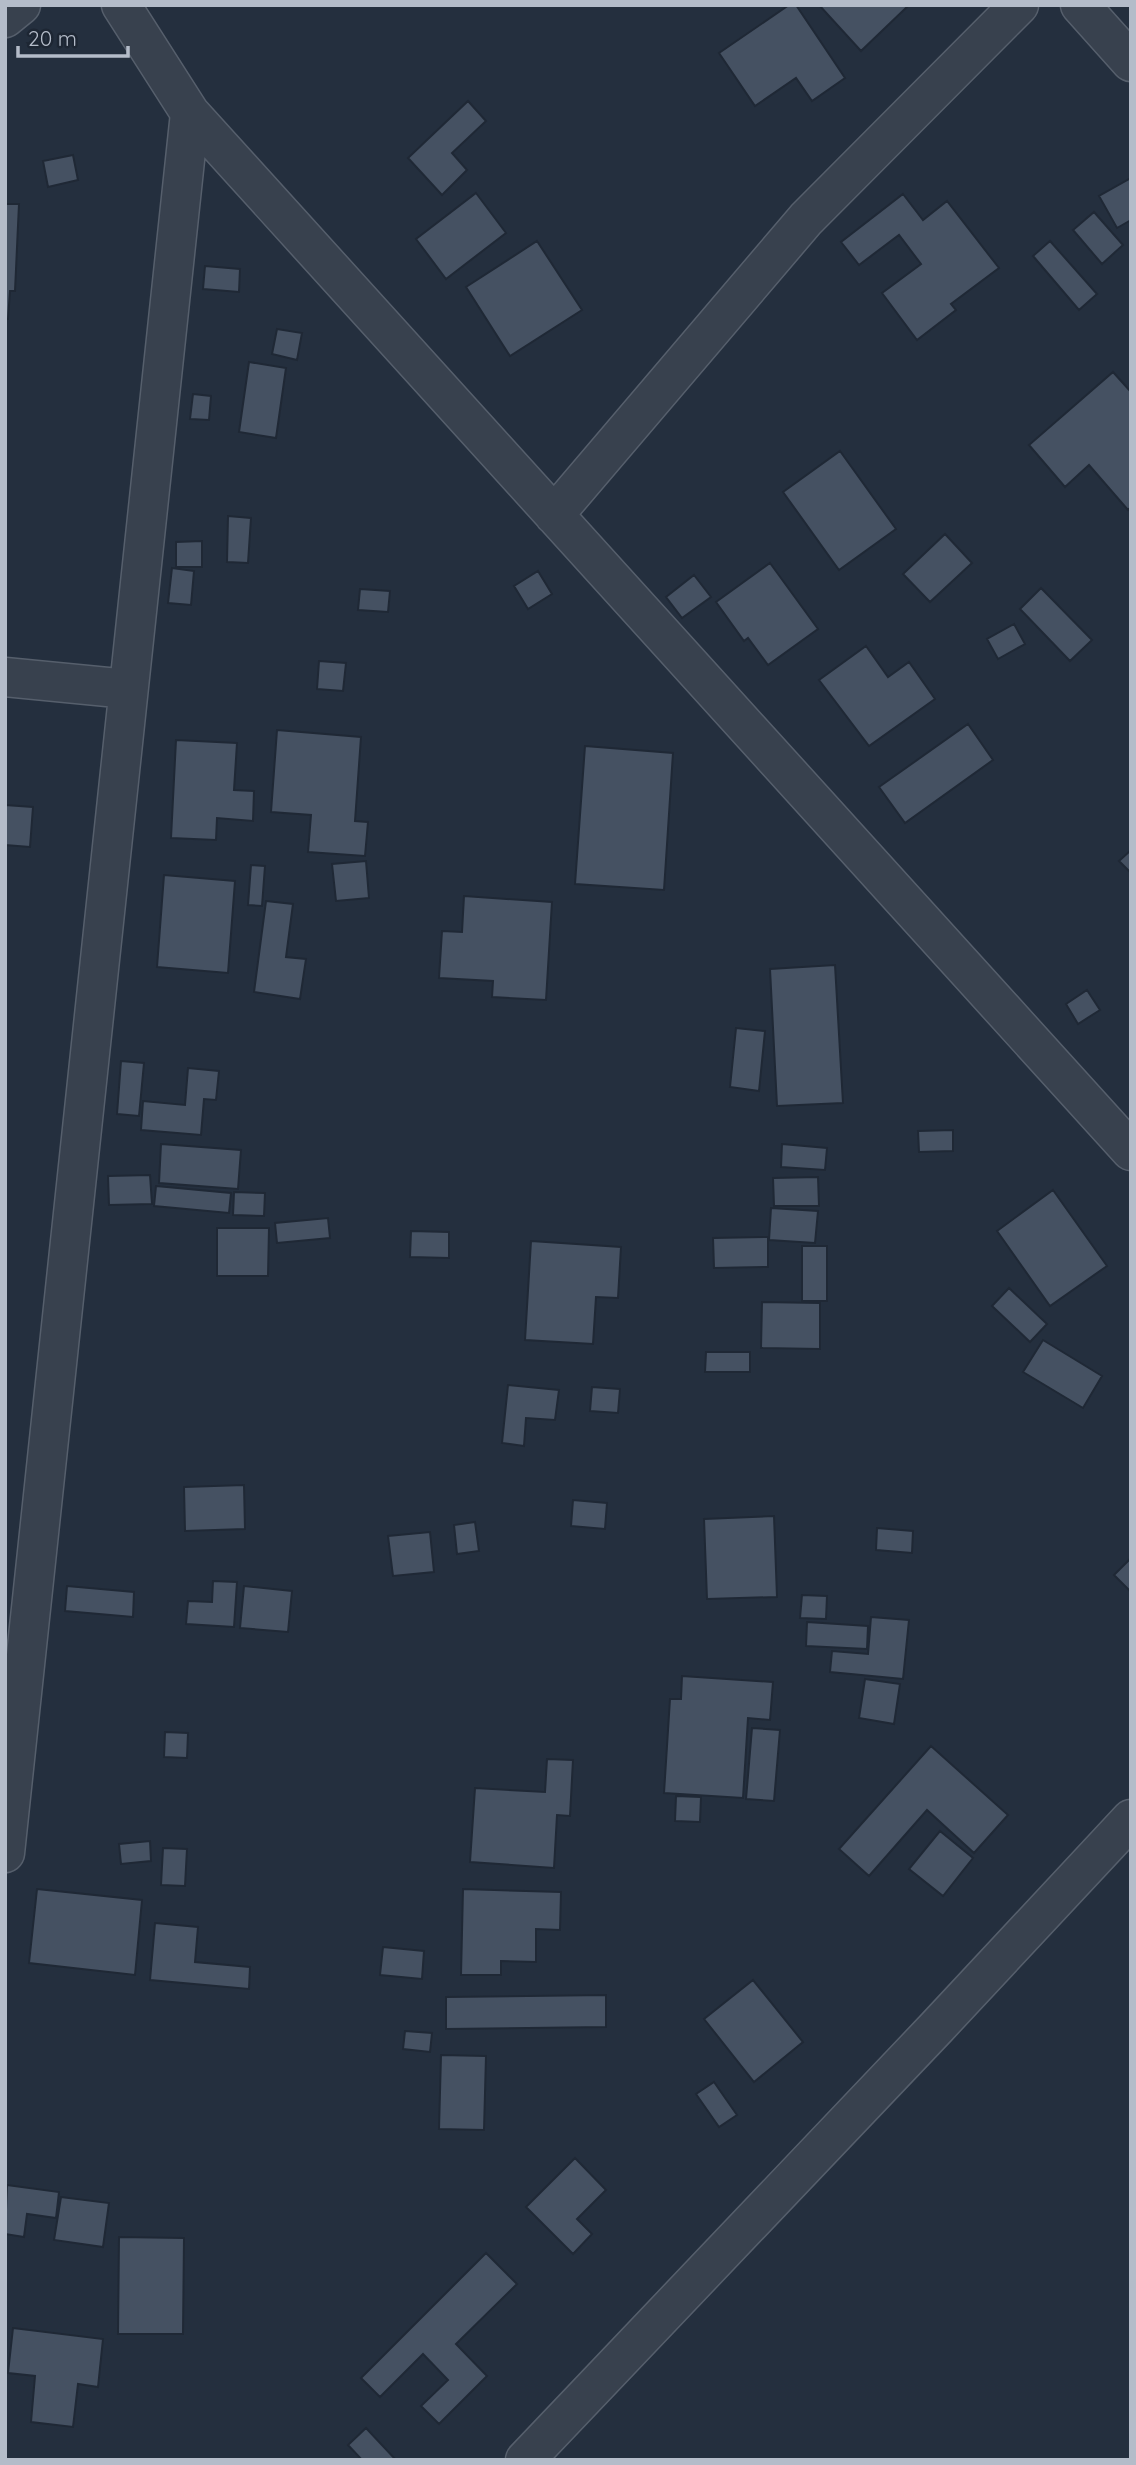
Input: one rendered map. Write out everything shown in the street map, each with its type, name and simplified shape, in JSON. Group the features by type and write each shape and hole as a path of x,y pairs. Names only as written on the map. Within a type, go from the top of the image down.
{"street":[{"path":"5,18 21,5"},
{"path":"121,5 190,113 1131,1151"},
{"path":"554,514 806,219 1019,5"},
{"path":"1080,5 1131,62"},
{"path":"5,1853 20,1578 128,689 190,113"},
{"path":"5,677 128,689"},
{"path":"525,2460 927,2038 1131,1819"}],"building":[{"path":"789,5 796,5 845,78 812,101 796,78 755,106 719,53"},
{"path":"819,5 909,5 861,51"},
{"path":"468,101 486,121 452,153 467,170 442,195 408,158"},
{"path":"73,155 78,180 48,187 43,161"},
{"path":"1131,178 1131,220 1117,228 1099,196"},
{"path":"476,193 506,233 446,279 416,239"},
{"path":"903,194 923,220 947,201 999,268 951,304 956,310 917,340 882,293 921,264 899,235 859,265 841,242"},
{"path":"5,204 19,204 15,291 10,291 8,319 5,319"},
{"path":"1094,212 1123,245 1102,264 1073,230"},
{"path":"537,241 582,310 510,356 466,287"},
{"path":"1050,241 1097,294 1079,310 1033,256"},
{"path":"205,266 240,269 239,292 203,289"},
{"path":"277,329 302,333 297,360 272,354"},
{"path":"249,362 286,368 276,438 239,432"},
{"path":"1113,372 1131,392 1131,507 1128,510 1089,465 1065,487 1029,445"},
{"path":"193,394 211,396 209,420 190,419"},
{"path":"840,451 896,529 839,570 783,492"},
{"path":"228,516 251,518 248,563 227,562"},
{"path":"945,534 972,563 930,602 903,574"},
{"path":"202,541 202,567 176,567 176,542"},
{"path":"770,563 818,629 768,665 748,638 744,641 716,602"},
{"path":"172,568 194,571 191,605 168,603"},
{"path":"538,571 552,594 528,609 514,586"},
{"path":"694,575 711,597 682,618 666,597"},
{"path":"1041,588 1092,640 1070,661 1020,609"},
{"path":"360,589 390,591 388,612 358,610"},
{"path":"1014,624 1025,644 998,659 987,639"},
{"path":"866,646 888,677 909,662 935,699 869,746 819,680"},
{"path":"319,661 346,663 343,691 317,689"},
{"path":"968,724 993,760 905,823 879,787"},
{"path":"277,730 361,737 355,821 368,822 365,856 308,852 311,815 271,812"},
{"path":"176,740 237,743 234,790 254,791 253,821 217,818 216,840 171,838"},
{"path":"585,746 673,753 664,890 575,884"},
{"path":"5,805 33,807 30,847 5,845"},
{"path":"1131,850 1131,873 1119,861"},
{"path":"366,861 369,898 336,901 332,864"},
{"path":"251,865 265,866 262,906 248,905"},
{"path":"164,875 235,881 228,973 157,967"},
{"path":"464,896 552,902 546,1000 492,997 493,981 439,978 442,931 462,932"},
{"path":"266,901 293,904 286,957 306,959 300,999 254,992"},
{"path":"835,965 843,1103 777,1106 770,969"},
{"path":"1087,990 1100,1010 1078,1024 1066,1004"},
{"path":"736,1028 765,1031 759,1091 730,1087"},
{"path":"121,1061 144,1063 139,1116 117,1114"},
{"path":"188,1068 219,1071 216,1100 204,1099 201,1135 141,1130 143,1101 185,1105"},
{"path":"953,1130 953,1151 919,1152 918,1131"},
{"path":"161,1144 241,1150 238,1189 159,1183"},
{"path":"782,1144 827,1148 825,1170 781,1167"},
{"path":"150,1175 152,1204 109,1205 108,1176"},
{"path":"818,1177 819,1206 774,1206 773,1178"},
{"path":"156,1186 231,1193 229,1213 154,1206"},
{"path":"1053,1190 1107,1266 1050,1306 997,1231"},
{"path":"234,1192 265,1193 264,1216 233,1215"},
{"path":"771,1208 818,1211 815,1243 769,1240"},
{"path":"328,1218 330,1238 277,1243 275,1223"},
{"path":"217,1228 269,1228 268,1276 217,1276"},
{"path":"411,1231 449,1232 449,1258 410,1257"},
{"path":"768,1237 768,1267 714,1268 713,1238"},
{"path":"531,1241 621,1247 618,1298 596,1297 593,1344 525,1340"},
{"path":"802,1246 827,1246 827,1301 802,1301"},
{"path":"1009,1288 1047,1324 1030,1342 992,1306"},
{"path":"762,1302 820,1303 820,1349 761,1348"},
{"path":"1043,1340 1102,1376 1083,1408 1023,1372"},
{"path":"706,1352 750,1352 750,1372 705,1372"},
{"path":"508,1385 559,1390 555,1420 526,1418 524,1446 502,1443"},
{"path":"592,1387 620,1389 618,1413 590,1411"},
{"path":"244,1485 245,1529 185,1531 184,1487"},
{"path":"573,1500 607,1503 605,1529 571,1526"},
{"path":"774,1516 777,1597 707,1599 704,1519"},
{"path":"475,1522 479,1551 457,1554 454,1525"},
{"path":"877,1528 913,1531 912,1553 876,1550"},
{"path":"430,1532 434,1572 393,1576 388,1536"},
{"path":"1131,1558 1131,1592 1114,1575"},
{"path":"213,1581 237,1582 234,1627 186,1624 188,1601 212,1602"},
{"path":"67,1586 134,1592 133,1617 65,1611"},
{"path":"244,1586 292,1591 288,1632 240,1628"},
{"path":"802,1595 827,1596 826,1619 800,1618"},
{"path":"871,1617 909,1620 903,1679 830,1672 832,1651 868,1654"},
{"path":"807,1622 868,1626 867,1649 806,1646"},
{"path":"682,1676 773,1682 770,1720 748,1718 743,1798 664,1793 670,1699 681,1699"},
{"path":"865,1679 900,1684 894,1724 859,1718"},
{"path":"752,1728 780,1730 774,1801 746,1799"},
{"path":"165,1732 188,1733 187,1758 164,1757"},
{"path":"931,1746 1008,1815 974,1853 927,1810 869,1876 839,1849"},
{"path":"547,1759 573,1760 570,1816 557,1815 554,1868 470,1862 475,1788 545,1792"},
{"path":"676,1796 701,1797 700,1822 675,1821"},
{"path":"940,1831 973,1858 943,1896 909,1869"},
{"path":"150,1841 151,1861 121,1864 119,1844"},
{"path":"163,1848 187,1849 185,1886 161,1885"},
{"path":"37,1889 142,1900 135,1975 29,1963"},
{"path":"463,1889 561,1892 560,1930 536,1929 536,1962 501,1961 501,1975 461,1975"},
{"path":"155,1923 198,1927 195,1962 250,1967 249,1989 150,1980"},
{"path":"383,1947 424,1951 422,1979 380,1975"},
{"path":"753,1980 803,2042 754,2082 704,2019"},
{"path":"606,1995 606,2027 446,2029 446,1997"},
{"path":"405,2031 432,2033 430,2052 403,2049"},
{"path":"441,2055 486,2056 484,2130 439,2129"},
{"path":"714,2082 737,2115 719,2127 696,2094"},
{"path":"575,2158 606,2190 577,2219 592,2234 573,2254 526,2207"},
{"path":"7,2185 59,2192 56,2218 27,2214 24,2237 5,2234"},
{"path":"61,2197 109,2203 103,2247 54,2240"},
{"path":"119,2237 184,2238 183,2334 118,2334"},
{"path":"486,2253 517,2284 456,2344 487,2376 439,2424 421,2406 448,2380 423,2354 380,2397 361,2378"},
{"path":"13,2328 103,2339 98,2387 78,2384 73,2427 31,2422 35,2376 8,2373"},
{"path":"366,2428 396,2460 362,2460 348,2445"}]}
